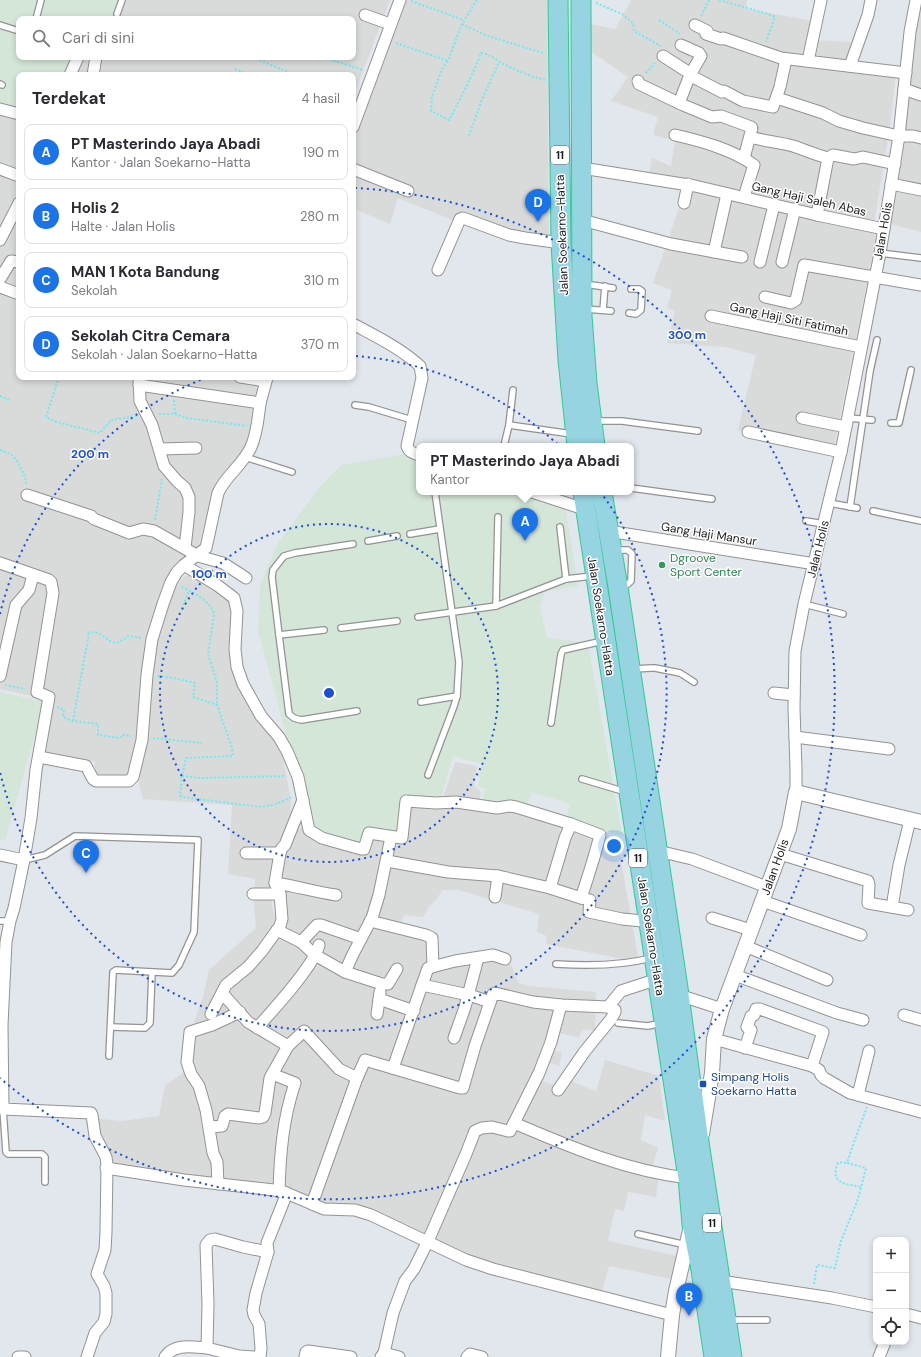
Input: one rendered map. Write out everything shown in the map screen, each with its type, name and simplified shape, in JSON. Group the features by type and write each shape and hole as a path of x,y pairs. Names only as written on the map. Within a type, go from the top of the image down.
{"highway":[{"name":"Jalan Soekarno-Hatta","path":"558,0 561,242 587,383 596,443"},
{"name":"Jalan Soekarno-Hatta","path":"577,440 568,360 573,309 582,283 582,168 586,1"},
{"name":"Jalan Soekarno-Hatta","path":"602,495 618,587 679,994 700,1089 700,1149 732,1357"},
{"name":"Jalan Soekarno-Hatta","path":"583,501 653,958 658,979 688,1178 692,1224 701,1270 714,1357"}],"street":[{"path":"356,118 400,0"},
{"path":"808,61 821,0"},
{"path":"850,66 868,15 871,0"},
{"name":"Jalan Holis","path":"700,1089 712,1073 714,1039 722,1009 790,825 796,792 794,695 795,651 811,563 824,524 841,452 880,253 899,136 916,0"},
{"path":"365,15 390,24"},
{"path":"695,25 707,30 706,34 721,40 723,38 763,52 786,58 906,73"},
{"path":"679,103 690,75 698,62 700,54 681,39"},
{"path":"664,56 693,77 722,92 724,91 743,101 773,107 784,74 786,58"},
{"path":"71,72 77,60"},
{"path":"94,72 96,60"},
{"path":"638,82 639,84 679,103 712,117 721,116 751,127 750,137 744,158"},
{"path":"904,89 921,95"},
{"path":"776,98 823,113 839,121 863,128 899,136 913,136 921,138"},
{"path":"0,109 16,113"},
{"path":"675,135 697,140 744,158 754,165 744,197"},
{"path":"750,137 794,147 828,158 833,155 854,159 863,157 895,164"},
{"path":"817,216 828,158"},
{"name":"Gang Haji Saleh Abas","path":"582,168 688,184 795,209 817,216 884,229"},
{"path":"0,169 16,175"},
{"path":"356,170 408,191"},
{"path":"684,203 688,184"},
{"path":"891,184 921,190"},
{"path":"714,252 728,194"},
{"path":"760,262 774,205"},
{"path":"0,240 16,209"},
{"path":"782,262 795,209"},
{"path":"438,270 460,219 463,218 508,235 561,242"},
{"path":"582,220 671,244 742,257"},
{"path":"0,279 11,261 16,262"},
{"path":"765,297 791,303 794,302 796,300 804,265 921,285"},
{"path":"0,287 16,293"},
{"name":"Gang Haji Siti Fatimah","path":"711,316 861,347"},
{"path":"356,326 384,340 411,358 420,366 422,378 407,446 411,453 416,454"},
{"path":"39,757 86,766 93,779 96,781 129,781 133,778 142,737 147,675 152,639 163,604 171,582 177,572 206,548 218,493 228,476 245,457 254,439 260,403 267,380"},
{"path":"184,548 189,497 185,488 173,478 164,466 152,425 140,401 139,381 260,403"},
{"path":"802,418 847,423"},
{"path":"748,432 841,452"},
{"path":"160,449 196,448"},
{"path":"27,495 91,516 94,519 129,533 143,529 154,531 198,556 223,563 246,578"},
{"path":"549,495 583,501"},
{"name":"Gang Haji Mansur","path":"608,531 811,563"},
{"path":"0,563 50,580 53,593 37,692 50,697 39,757 24,860 14,908 5,921 6,942 3,974 2,1025 3,1109 91,1113 95,1136 106,1157 105,1250 97,1274 106,1293 106,1314 104,1322 95,1334 87,1357"},
{"path":"184,565 217,585 234,598 237,611 235,649 243,684 261,716 284,746 298,776 309,830 322,838 364,849 369,834 400,839 403,837 406,802 408,800 436,803 456,802 497,808 510,806 571,824 600,835 581,898"},
{"path":"0,676 16,605 29,590 33,575"},
{"path":"774,693 794,695"},
{"path":"795,737 889,750"},
{"path":"796,792 916,821 899,865 892,907"},
{"path":"211,1014 226,985 248,967 258,956 281,923 280,894 275,883 280,853 285,845 302,797"},
{"path":"550,888 565,838 571,824"},
{"path":"345,972 370,921 379,895 391,837"},
{"path":"658,851 692,859 767,887"},
{"path":"246,853 280,853"},
{"path":"780,854 868,881 868,903 908,910"},
{"path":"0,855 24,860"},
{"path":"387,861 448,872 498,876 550,888 590,900 589,912 622,920 648,922 667,920"},
{"path":"495,897 498,876"},
{"path":"275,883 336,895"},
{"path":"253,894 280,894"},
{"path":"762,901 861,935"},
{"path":"712,918 751,930"},
{"path":"370,921 426,935 432,938 433,967"},
{"path":"301,942 317,925 361,938"},
{"path":"277,930 317,950 345,972 382,984 388,984 397,969"},
{"path":"745,946 827,980"},
{"path":"257,1028 300,976 317,950"},
{"path":"393,1068 428,968 455,961 493,955 505,959"},
{"path":"454,1038 469,995 478,958"},
{"path":"735,975 813,1004 862,1020"},
{"path":"608,1007 621,991 658,979"},
{"path":"377,1014 382,984"},
{"path":"422,985 469,995 490,1002"},
{"path":"222,993 248,1022 288,1046"},
{"path":"312,1204 357,1078 365,1061 367,1059 463,1088 475,1046 493,994 496,993 526,1001 561,1005 608,1007 615,1010 611,1019 585,1051 558,1090"},
{"path":"679,994 722,1009"},
{"path":"379,999 414,1011"},
{"path":"399,1357 382,1355 393,1313 405,1281 414,1269 428,1241 475,1131 482,1128 492,1127 508,1131 514,1123 539,1073 551,1042 561,1005"},
{"path":"745,1048 751,1030 747,1027 751,1016 754,1015 756,1009 760,1009 823,1032 812,1066"},
{"path":"218,1184 217,1162 213,1153 210,1127 199,1086 191,1074 187,1062 189,1034 190,1032 212,1025 240,1012"},
{"path":"904,1015 921,1020"},
{"path":"210,1127 222,1126 226,1115 263,1117 266,1113 270,1078 288,1046 304,1031 339,1069 357,1078"},
{"path":"714,1039 812,1066 819,1070 824,1078 850,1093 921,1112"},
{"path":"858,1095 869,1052"},
{"path":"260,1357 261,1348 259,1324 253,1310 256,1293 268,1252 267,1243 283,1192 280,1156 287,1105 295,1083 272,1074"},
{"path":"514,1123 622,1165 670,1176 688,1178"},
{"path":"106,1168 283,1192 324,1209 355,1210 371,1215 466,1260 493,1269 672,1315"},
{"path":"668,1357 672,1315 681,1267 692,1224"},
{"path":"207,1348 208,1304 206,1245 210,1240 215,1239 268,1252"},
{"path":"681,1267 688,1262 692,1262 696,1263 701,1270"},
{"path":"721,1281 873,1306"},
{"path":"909,1315 921,1318"},
{"path":"878,1357 884,1345"},
{"path":"165,1357 168,1352 182,1347 207,1348 239,1356 254,1357"},
{"path":"305,1357 306,1352 308,1351 351,1357"},
{"path":"467,1357 470,1354 482,1357"},
{"path":"18,1357 24,1357"}],"lane":[{"path":"37,16 41,0"},
{"path":"117,14 122,0"},
{"path":"0,25 16,30"},
{"path":"880,253 921,258"},
{"path":"582,283 613,288"},
{"path":"603,310 605,286"},
{"path":"629,313 639,313 641,304 642,291 631,289"},
{"path":"573,309 611,311"},
{"path":"850,507 870,371 877,340"},
{"path":"891,423 899,423 911,370"},
{"path":"505,443 509,425 513,390"},
{"path":"355,405 369,407 412,420"},
{"path":"847,423 863,419 872,420"},
{"path":"592,421 622,421 698,431"},
{"path":"509,425 577,440"},
{"path":"245,457 292,472"},
{"path":"634,488 712,499"},
{"path":"428,775 457,696 458,662 435,495"},
{"path":"829,503 857,508"},
{"path":"873,511 921,521"},
{"path":"496,606 498,516"},
{"path":"806,521 824,524"},
{"path":"560,527 566,579"},
{"path":"410,534 440,529"},
{"path":"368,541 397,536"},
{"path":"353,544 284,556 278,563 272,577 289,714 300,720 357,711"},
{"path":"418,617 496,606 566,579 594,576"},
{"path":"804,604 842,614"},
{"path":"341,628 397,621"},
{"path":"279,635 324,630"},
{"path":"551,723 561,654 563,650 605,640"},
{"path":"630,669 653,668 680,673 694,682"},
{"path":"421,702 457,696"},
{"path":"582,779 628,793"},
{"path":"24,860 45,856 75,836 198,840 193,935 179,965 172,972 116,970 113,972 109,1056"},
{"path":"556,964 587,966 640,961 653,958"},
{"path":"111,1027 145,1028 148,1026 150,1023 152,972"},
{"path":"618,1023 648,1026 664,1022"},
{"path":"3,1109 6,1152 8,1154 42,1154 45,1157 45,1182"},
{"path":"638,1234 686,1245"},
{"path":"726,1320 767,1320"}],"path":[{"path":"409,0 464,20"},
{"path":"477,0 464,20 448,61 442,69 433,94 431,106 432,111 449,120 465,92 480,52 493,56 499,62 530,76 548,81 559,82"},
{"path":"719,0 775,17 763,52"},
{"path":"586,1 622,14 633,23 634,31 646,37"},
{"path":"659,20 681,39"},
{"path":"462,24 485,35 559,57"},
{"path":"384,40 448,61"},
{"path":"259,60 288,72"},
{"path":"331,60 372,73"},
{"path":"469,136 480,102 499,62"},
{"path":"235,69 242,72"},
{"path":"58,380 46,417 53,421 100,433 111,420 146,415 175,414 187,418 256,427"},
{"path":"0,396 9,400"},
{"path":"0,450 13,456 17,461 26,479 27,495"},
{"path":"154,531 164,466"},
{"path":"171,582 189,590 213,609 214,614 208,654 217,683 217,705 233,755 186,758 180,796 262,807 302,797"},
{"path":"182,610 189,590"},
{"path":"73,721 89,633 100,634 106,640 114,642 123,641 128,636 152,639"},
{"path":"147,675 174,678 195,683 193,697 217,705"},
{"path":"0,684 25,689"},
{"path":"48,705 63,708 64,717 73,721 98,724 98,735 120,738 122,735 202,743"},
{"path":"182,776 201,778 298,776"},
{"path":"847,1163 856,1132 860,1126 870,1098"},
{"path":"811,1295 817,1265 835,1268 841,1242 862,1187 866,1168 839,1162 835,1176 837,1180 862,1187"}],"shaded area":[{"path":"0,0 120,0 116,16 16,16 16,60 75,60 69,72 16,72 16,112 0,107"},
{"path":"124,0 390,0 356,89 356,72 94,72 96,60 356,60 356,16 119,16"},
{"path":"400,0 547,0 549,245 503,240 398,198 390,224 356,209 356,116"},
{"path":"631,0 747,0 746,9 814,21 809,40 852,42 853,63 896,72 890,127 874,223 649,174 652,158 671,166 675,141 653,135 658,117 611,101 628,77 590,51 590,24 615,29"},
{"path":"917,9 921,10 921,232 886,223"},
{"path":"79,60 93,60 91,72 73,72"},
{"path":"0,111 16,115 16,293 0,287"},
{"path":"686,188 878,228 834,447 738,430 756,355 725,347 667,343 675,311 667,308 672,290 653,283"},
{"path":"0,291 16,299 16,380 263,380 251,435 245,452 214,488 198,548 166,595 147,668 132,782 95,778 95,762 41,753 50,700 0,689"},
{"path":"406,454 416,458 416,495 538,495 565,503 578,586 545,592 540,606 547,638 588,643 622,836 566,820 570,804 532,792 526,806 504,808 482,803 485,789 478,786 481,764 453,756 440,800 410,796 401,835 370,829 364,844 311,827 258,630 260,586 278,543 318,489 341,465"},
{"path":"190,571 231,601 230,638 235,670 249,704 261,725 280,741 291,801 291,818 270,879 272,907 276,920 271,932 220,999 263,958 274,939 281,920 279,877 292,831 298,827 364,853 373,836 405,842 412,806 441,804 455,762 477,766 474,786 481,792 478,807 510,813 516,810 544,816 617,839 639,962 546,944 547,936 537,932 539,914 459,890 442,890 423,917 404,915 398,934 431,939 428,971 504,958 512,966 518,983 529,986 596,992 595,1030 582,1030 579,1037 558,1033 550,1048 562,1053 559,1066 544,1061 536,1079 557,1086 563,1078 596,1091 605,1060 659,1076 665,1121 645,1115 641,1140 658,1148 650,1173 659,1175 656,1197 628,1192 624,1211 615,1209 608,1241 677,1256 671,1279 609,1266 601,1294 480,1263 407,1224 352,1208 329,1209 286,1192 110,1164 92,1118 122,1121 159,1116 165,1085 182,1074 188,1065 190,1034 203,997 209,970 256,928 254,907 255,879 228,874 232,805 143,799 139,785 151,677 162,623 174,588"},
{"path":"0,692 44,702 5,841 0,840"}],"place":[{"name":"Sekolah Citra Cemara","path":"538,222"},
{"name":"PT Masterindo Jaya Abadi","path":"525,541"},
{"name":"Dgroove Sport Center","path":"662,565"},
{"name":"MAN 1 Kota Bandung","path":"86,873"},
{"name":"Simpang Holis Soekarno Hatta","path":"703,1084"},
{"name":"Holis 2","path":"689,1316"}]}
